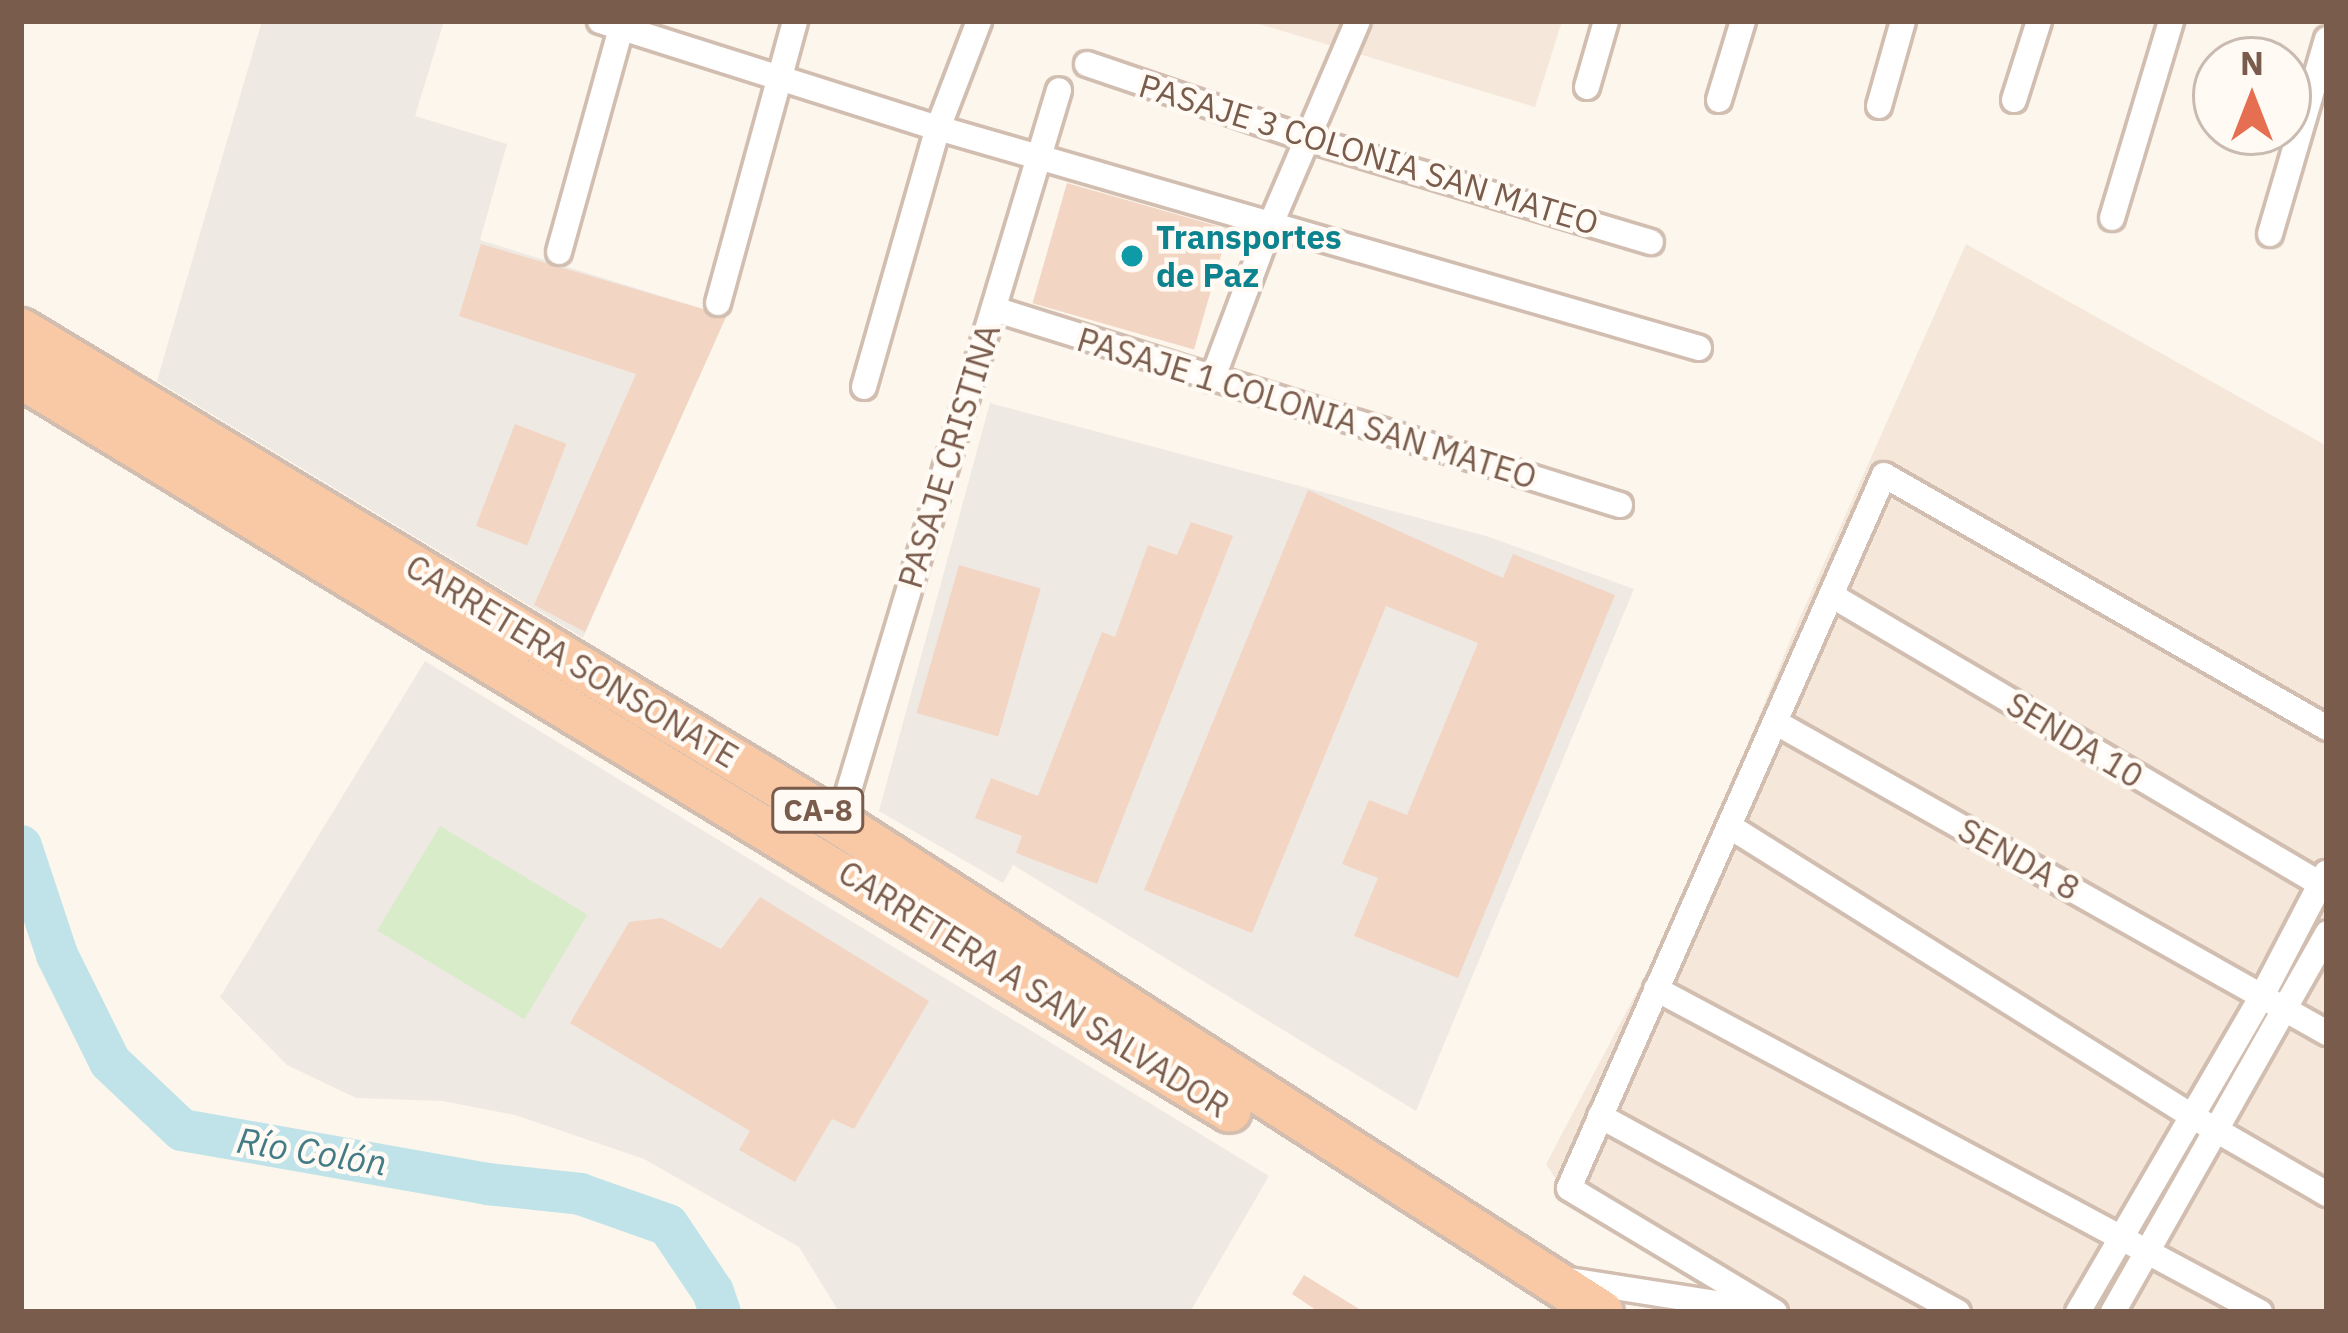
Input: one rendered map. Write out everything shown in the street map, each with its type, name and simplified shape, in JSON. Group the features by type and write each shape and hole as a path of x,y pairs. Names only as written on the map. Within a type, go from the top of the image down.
{"highway":[{"name":"CARRETERA SONSONATE","path":"21,330 838,823 1546,1294 1602,1312"},
{"name":"CARRETERA A SAN SALVADOR","path":"21,376 1546,1294"}],"street":[{"path":"718,303 794,21"},
{"path":"864,388 938,128 980,21"},
{"path":"1212,380 1270,226 1358,21"},
{"path":"1587,87 1606,21"},
{"path":"1719,100 1743,21"},
{"path":"1879,106 1903,21"},
{"path":"2014,100 2038,21"},
{"path":"2111,218 2171,21"},
{"path":"559,252 615,23 938,128 1699,348"},
{"path":"2270,234 2327,39"},
{"name":"PASAJE 3 COLONIA SAN MATEO","path":"1087,64 1307,139 1651,242"},
{"name":"PASAJE CRISTINA","path":"838,823 1059,90"},
{"name":"PASAJE 1 COLONIA SAN MATEO","path":"994,309 1620,505"},
{"path":"1771,1312 1569,1188 1884,475 2327,728"},
{"name":"SENDA 10","path":"1831,595 2324,881"},
{"name":"SENDA 8","path":"1775,722 2327,1033"},
{"path":"1729,826 2191,1115 2327,1194"},
{"path":"2078,1312 2324,881"},
{"path":"2113,1312 2288,1010 2327,933"},
{"path":"1656,989 2122,1234 2260,1312"},
{"path":"1600,1116 1958,1312"},
{"path":"1546,1294 1771,1312"}],"shaded area":[{"path":"262,21 444,21 415,116 507,144 480,240 726,316 583,638 157,381"},
{"path":"1249,21 1562,21 1535,107"},
{"path":"1966,244 2327,446 2327,1312 1774,1312 1561,1187 1546,1164 1680,910 1794,631"},
{"path":"990,403 1486,536 1634,589 1416,1111 1013,865 1003,883 879,811"},
{"path":"425,661 1269,1176 1190,1312 839,1312 799,1247 644,1159 515,1115 442,1101 356,1098 287,1065 220,997"}],"green space":[{"path":"440,826 587,915 525,1019 377,931"}],"building":[{"name":"Transportes de Paz","path":"1067,183 1228,229 1194,349 1033,303"},
{"path":"481,244 703,309 713,318 726,317 585,632 534,605 636,374 459,316"},
{"path":"515,424 566,444 527,545 476,526"},
{"path":"1308,490 1503,578 1513,554 1615,595 1458,978 1354,936 1378,878 1342,864 1369,800 1407,815 1478,643 1386,606 1252,933 1144,890"},
{"path":"1191,522 1233,536 1097,884 1016,853 1022,836 975,818 991,778 1038,796 1102,632 1115,637 1148,545 1177,555"},
{"path":"959,565 1041,588 998,736 917,713"},
{"path":"760,897 929,1001 854,1129 832,1119 795,1182 739,1150 750,1131 570,1023 629,922 662,918 721,949"},
{"path":"1304,1275 1364,1312 1319,1312 1292,1294"}],"waterway":[{"name":"Río Colón","path":"21,846 57,955 110,1062 182,1130 487,1184 580,1194 668,1225 713,1292 720,1312"}],"place":[{"name":"Transportes de Paz","path":"1132,256"}]}
